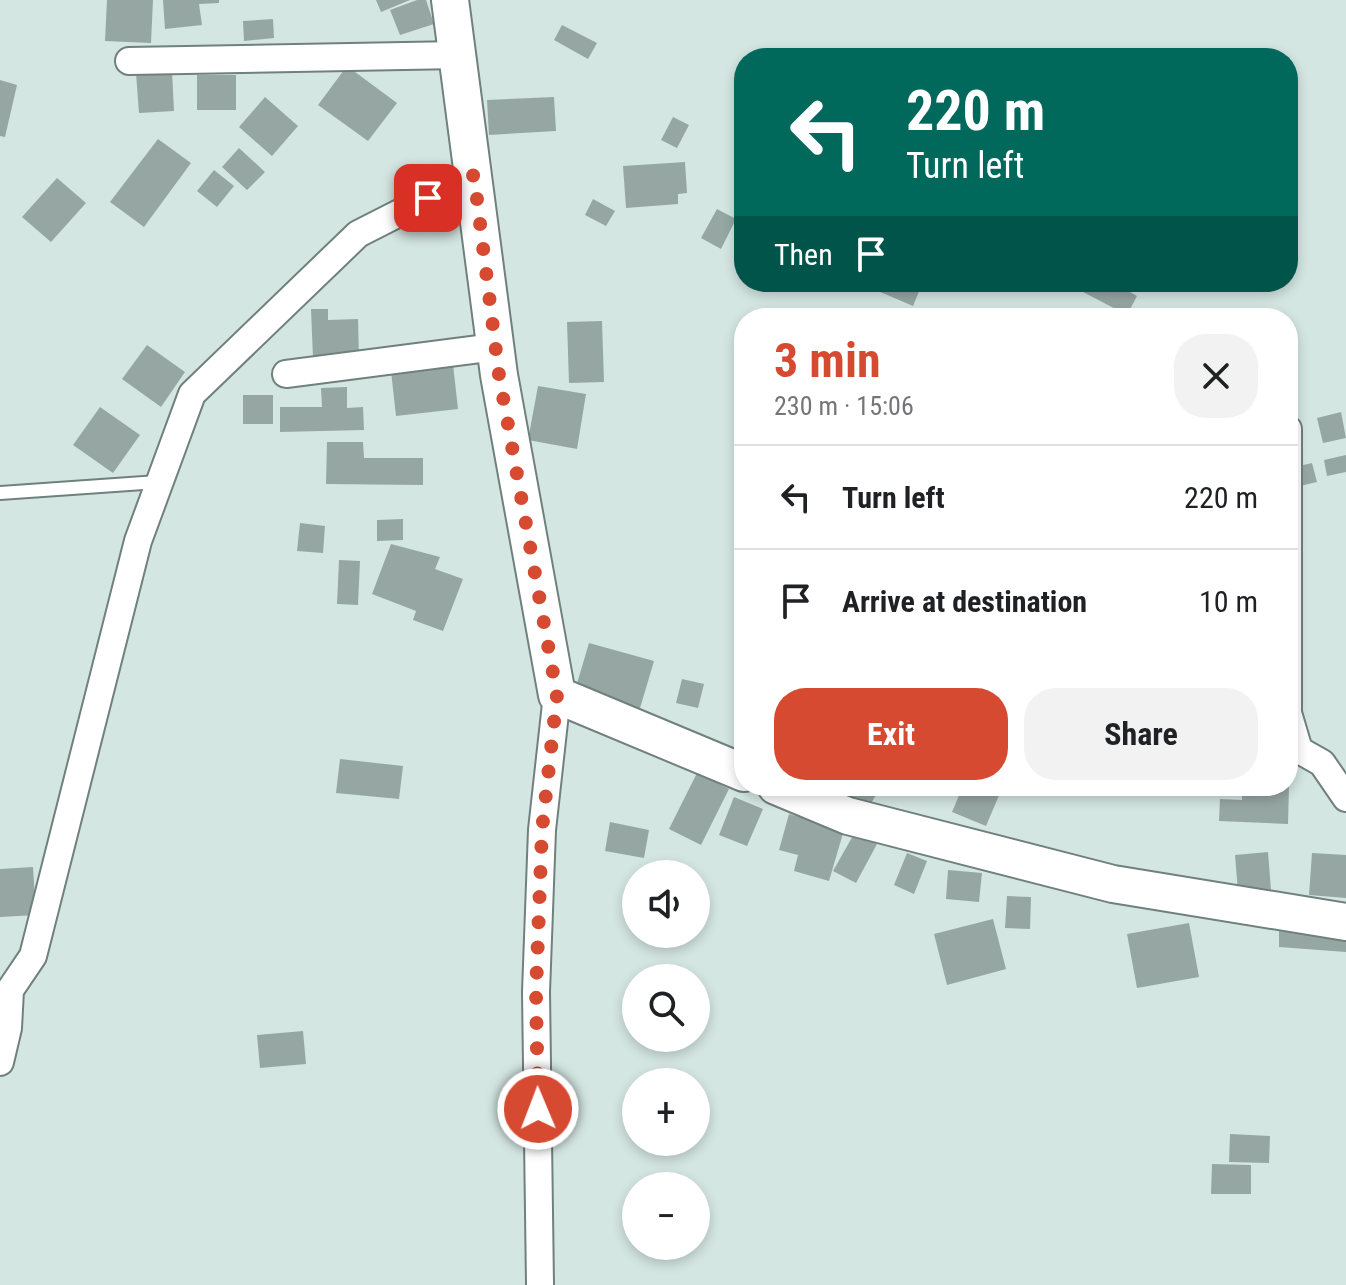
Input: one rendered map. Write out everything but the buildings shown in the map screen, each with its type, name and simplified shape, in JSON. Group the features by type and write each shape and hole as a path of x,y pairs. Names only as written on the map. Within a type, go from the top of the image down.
{"street":[{"path":"450,0 495,347 557,695 542,830 536,992 540,1285"},
{"path":"129,61 459,55"},
{"path":"0,1062 4,1059 10,990 33,956 138,541 192,394 358,234 474,175"},
{"path":"286,374 495,347"},
{"path":"557,695 734,769"},
{"path":"1298,747 1322,763 1346,798"},
{"path":"800,796 848,816 1113,884 1346,922"}],"lane":[{"path":"0,493 158,482"}],"route":[{"path":"428,198 474,175 499,375 557,695 542,830 536,992 538,1109"}]}
